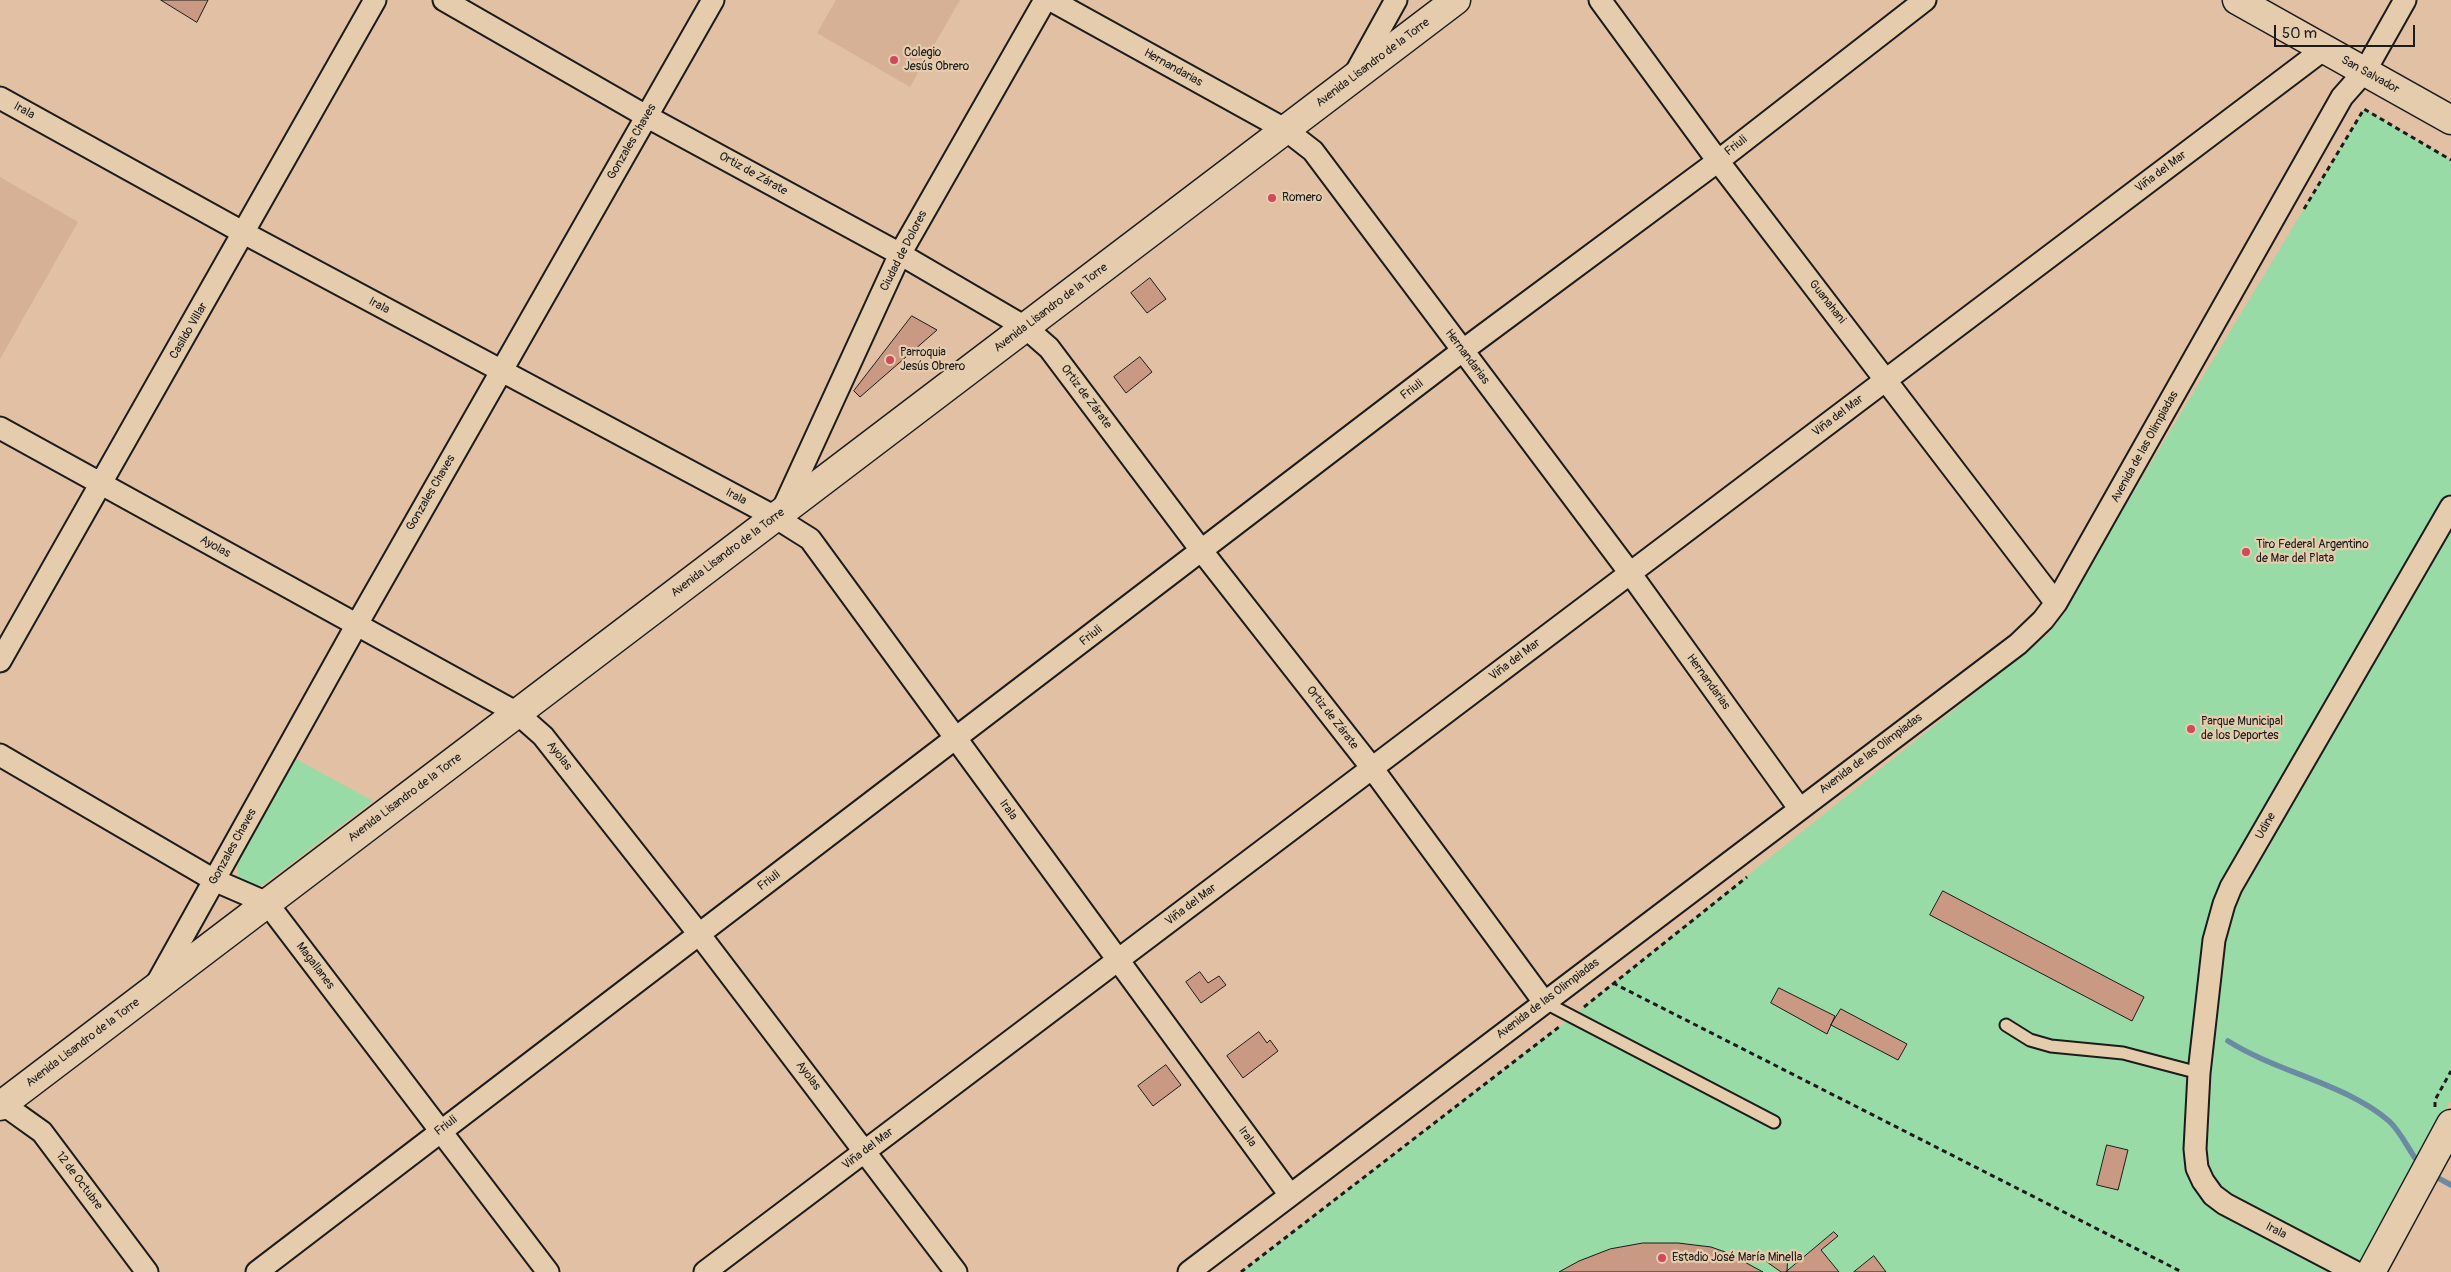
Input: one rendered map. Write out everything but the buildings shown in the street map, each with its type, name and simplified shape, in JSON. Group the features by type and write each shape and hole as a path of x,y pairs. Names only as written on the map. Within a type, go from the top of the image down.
{"street":[{"name":"Casildo Villar","path":"0,661 375,0"},
{"name":"Ortiz de Zárate","path":"444,0 646,116 900,254 1025,327 1049,348 1201,550 1372,768 1544,1002"},
{"name":"Gonzales Chaves","path":"154,989 356,626 713,0"},
{"name":"Ciudad de Dolores","path":"778,514 900,254 1045,0"},
{"name":"Hernandarias","path":"1051,0 1286,130 1313,151 1462,352 1630,573 1799,808"},
{"path":"1352,79 1396,0"},
{"name":"Avenida Lisandro de la Torre","path":"1,1104 1456,0"},
{"name":"Guanahani","path":"1600,0 1718,161 2056,603"},
{"name":"Friuli","path":"257,1272 956,740 1201,550 1718,161 1925,0"},
{"name":"San Salvador","path":"2237,0 2451,120"},
{"name":"Avenida de las Olimpiadas","path":"1189,1272 1799,808 2018,644 2043,620 2056,603 2342,98 2365,71 2405,0"},
{"name":"Viña del Mar","path":"705,1272 2324,49"},
{"name":"Irala","path":"0,98 501,372 778,514 810,539 1290,1195"},
{"name":"Ayolas","path":"0,428 102,483 356,626 517,713 543,736 699,934 956,1272"},
{"name":"Udine","path":"2203,1181 2197,1168 2195,1149 2199,1073 2214,940 2224,904 2287,788 2451,506"},
{"name":"Magallanes","path":"0,755 214,880 267,903 548,1272"},
{"name":"12 de Octubre","path":"1,1104 42,1132 148,1272"},
{"path":"2371,1272 2414,1192 2440,1156 2451,1124"},
{"name":"Irala","path":"2203,1181 2213,1195 2225,1204 2355,1272"}],"lane":[{"path":"1544,1002 1774,1122"},
{"path":"2006,1025 2030,1040 2051,1046 2123,1054 2199,1073"}],"path":[{"path":"1241,1272 1573,1016 1751,873"},
{"path":"1613,983 2182,1272"}],"shaded area":[{"name":"Colegio Jesús Obrero","path":"836,0 960,0 910,87 817,33"},
{"path":"0,177 78,222 0,359"}],"green space":[{"name":"Parque Municipal de los Deportes","path":"2364,109 2451,160 2451,1101 2354,1272 1241,1272 1573,1016 2048,634"},
{"path":"296,759 373,801 264,884 253,887 239,880 236,863"}],"waterway":[{"path":"2228,1041 2247,1052 2353,1097 2372,1108 2389,1121 2400,1133 2415,1158"},
{"path":"2440,1179 2451,1185"}],"place":[{"name":"Colegio Jesús Obrero","path":"894,60"},
{"name":"Romero","path":"1272,198"},
{"name":"Parroquia Jesús Obrero","path":"890,360"},
{"name":"Tiro Federal Argentino de Mar del Plata","path":"2246,552"},
{"name":"Parque Municipal de los Deportes","path":"2191,729"},
{"name":"Estadio José María Minella","path":"1662,1258"}]}
